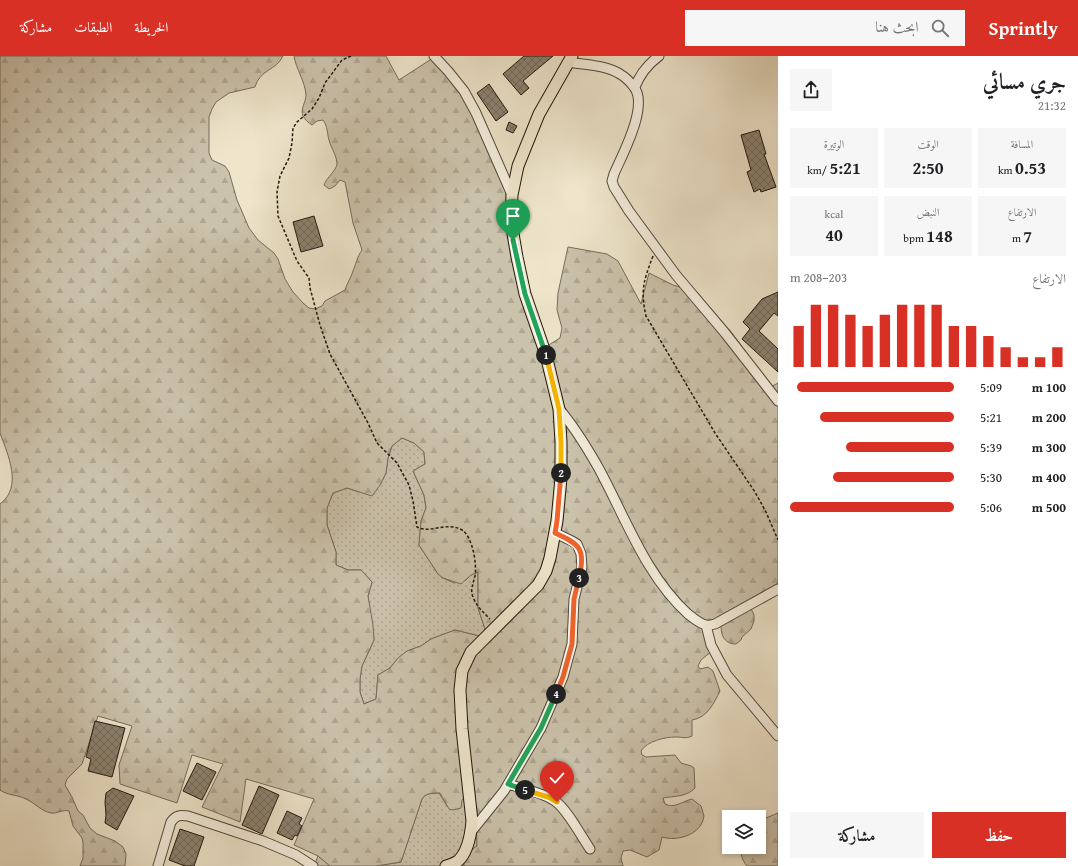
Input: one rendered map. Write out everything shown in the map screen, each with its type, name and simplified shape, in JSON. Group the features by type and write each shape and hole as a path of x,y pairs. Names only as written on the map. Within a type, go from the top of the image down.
{"main road":[{"path":"446,866 461,863 471,832 472,821 461,710 462,672 471,652 538,585 546,571 550,558 557,521 561,478 559,409 546,355 525,294 511,222 512,195 518,166 539,114 570,59"}],"street":[{"path":"434,56 464,91 476,113 512,195"},
{"path":"659,56 650,62 641,73 635,88 639,107 634,128 614,174 612,181 614,187 629,211 656,248 778,401"},
{"path":"570,59 605,68 620,74 635,88"},
{"path":"559,409 573,426 598,467 630,530 658,579 679,606 706,625 715,624 778,589"},
{"path":"471,832 504,791 541,728 563,677 572,644 574,599 582,567 581,554 577,544 555,533"},
{"path":"706,625 711,645 727,675 778,736"},
{"path":"508,784 548,797 557,802 567,814 590,849"},
{"path":"158,866 172,822 174,818 180,815 188,816 263,841 296,855 312,866"}],"path":[{"path":"351,56 342,60 325,83 319,98 312,109 297,122 293,128 289,158 280,176 277,192 278,216 297,261 309,278 310,288 320,325 330,354 368,423 377,443 396,462 409,485 413,501 416,526 423,530 448,526 462,530 470,541 475,566 472,596 479,610 496,627"},
{"path":"656,248 644,281 642,301 646,316 715,433 755,492 766,512 778,540"}],"green space":[{"path":"0,56 283,56 276,65 260,77 255,87 229,93 216,102 209,117 209,153 212,160 225,166 229,172 237,200 249,228 258,240 274,253 278,259 285,279 293,292 309,308 315,309 322,306 325,301 345,290 362,250 353,223 345,182 340,180 335,186 329,189 324,185 335,169 337,161 329,140 326,125 323,120 317,121 312,125 303,116 302,111 306,95 294,56 386,56 399,80 433,58 475,112 507,189 508,221 544,348 560,338 562,328 557,310 558,293 568,247 607,254 618,261 641,304 649,273 673,285 697,292 732,333 771,387 778,383 778,583 748,602 754,615 754,621 751,629 736,644 727,641 722,635 721,626 723,617 720,616 716,618 710,626 712,651 701,660 698,666 700,669 708,667 713,671 720,691 706,713 697,719 692,720 692,736 686,738 672,737 657,740 647,745 641,751 642,755 646,757 675,755 681,763 694,768 695,788 692,791 684,795 663,798 665,804 672,806 692,799 701,806 704,816 699,828 682,837 662,837 659,850 647,857 630,850 623,851 621,858 623,866 464,866 468,854 477,846 476,813 467,795 462,800 461,808 453,810 449,809 440,793 432,793 427,794 422,799 401,862 376,866 330,866 318,856 294,845 314,799 246,779 240,822 202,807 223,764 192,755 177,803 120,784 119,765 132,726 98,716 82,764 67,779 65,785 78,811 83,815 90,828 97,834 115,841 123,847 126,854 125,866 80,866 83,858 83,842 82,838 73,826 69,811 53,813 47,812 26,799 0,790 0,504 7,497 11,489 12,470 0,433","holes":["402,438 414,443 424,452 425,464 413,471 424,495 426,508 421,521 419,545 438,574 443,578 461,584 471,575 478,572 478,608 485,629 483,637 455,630 431,639 421,646 407,651 398,658 390,668 378,675 376,699 364,704 360,692 362,666 374,640 368,596 372,582 361,570 348,570 336,565 336,552 327,525 327,508 333,493 347,488 372,496 386,473 388,458 392,446"]},
{"path":"402,438 414,443 424,452 425,464 413,471 424,495 426,508 421,521 419,545 438,574 443,578 454,583 466,580 471,575 478,572 478,608 485,629 483,637 455,630 431,639 421,646 407,651 398,658 390,668 378,675 376,699 364,704 360,692 362,666 374,640 368,596 372,582 361,570 348,570 336,565 336,552 327,525 327,508 333,493 347,488 359,492 380,485 386,473 388,458 392,446"},
{"path":"439,793 447,806 462,800 467,794 476,813 477,846 468,854 464,866 376,866 401,862 423,797 427,794"},
{"path":"778,813 778,866 747,866 741,854 766,854 766,818"},
{"path":"318,856 330,866 314,866"}],"building":[{"path":"524,56 553,56 523,81 529,88 521,95 503,74"},
{"path":"489,84 508,112 496,121 477,93"},
{"path":"509,122 517,126 513,133 506,130"},
{"path":"759,130 766,154 764,154 776,187 761,192 760,189 754,192 747,172 751,170 741,135"},
{"path":"314,216 323,246 301,252 293,222"},
{"path":"778,292 778,316 774,313 759,331 778,349 778,372 742,339 750,329 743,322 762,299"},
{"path":"95,721 125,728 112,777 88,771 91,759 86,757"},
{"path":"197,763 216,772 202,800 183,791"},
{"path":"259,786 279,795 262,834 242,825"},
{"path":"113,788 134,796 117,830 105,823 106,793"},
{"path":"287,811 302,818 299,824 302,826 297,836 295,835 292,840 277,833"},
{"path":"180,829 204,837 194,866 185,866 169,860"}],"route":[{"path":"513,240 525,294 546,355 559,409 561,478 555,533 577,544 581,554 582,567 574,599 572,644 563,677 541,728 508,784 548,797 557,802"}]}
